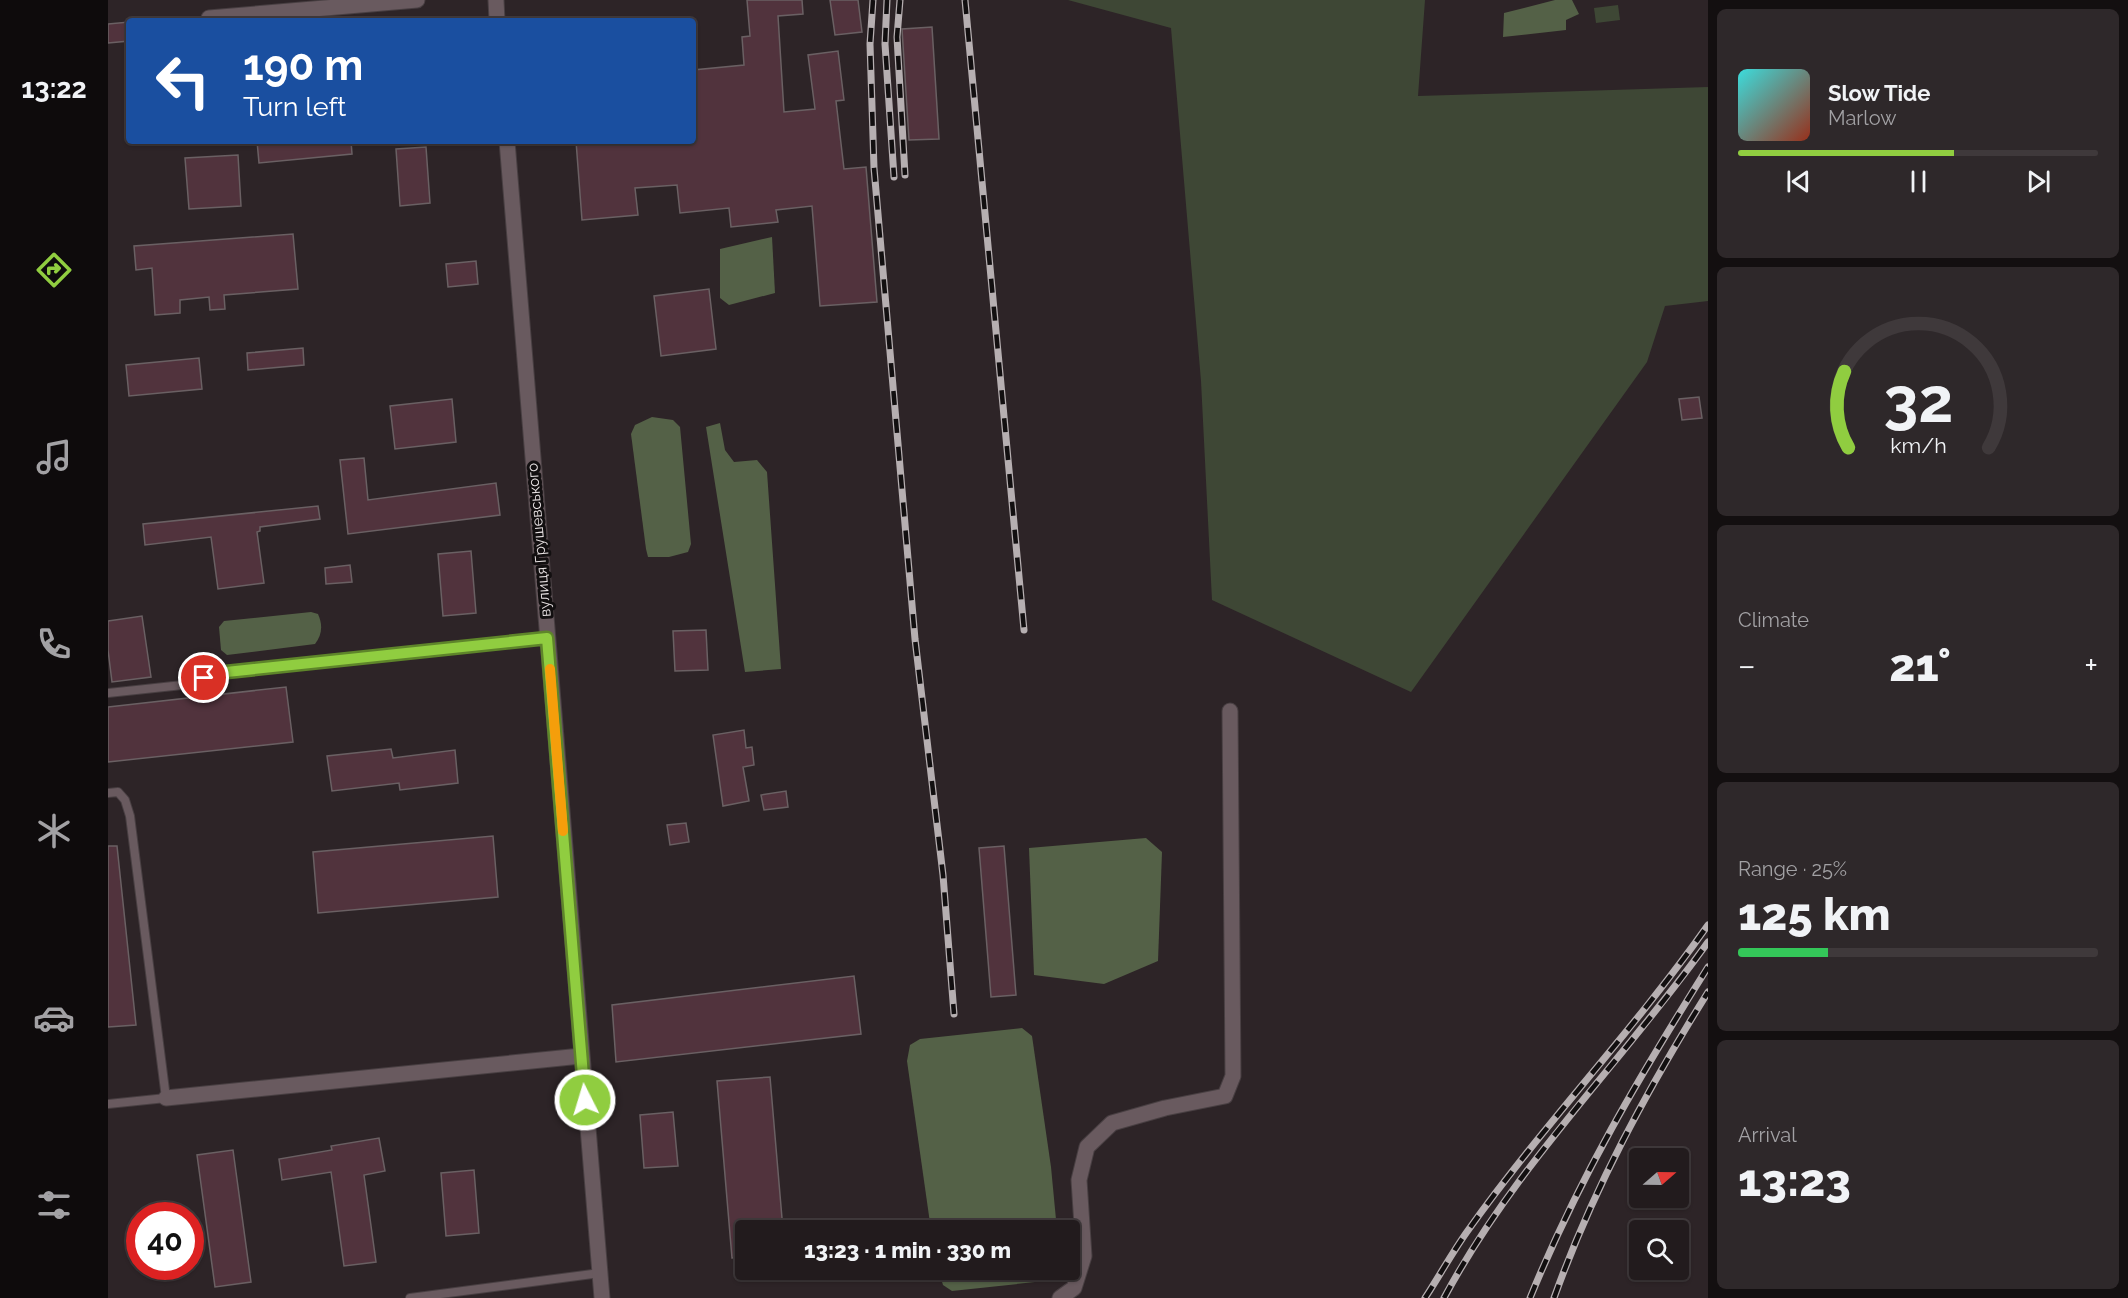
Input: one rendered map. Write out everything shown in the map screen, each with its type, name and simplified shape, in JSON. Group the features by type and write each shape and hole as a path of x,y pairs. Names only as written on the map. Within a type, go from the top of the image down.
{"street":[{"path":"209,18 332,4 417,0"},
{"path":"496,0 497,18"},
{"name":"вулиця Грушевського","path":"507,144 602,1298"},
{"path":"1060,1298 1074,1288 1084,1256 1079,1180 1086,1147 1112,1123 1165,1108 1225,1096 1233,1076 1230,711"},
{"path":"166,1098 581,1056"}],"lane":[{"path":"108,693 192,684 217,673 547,638"},
{"path":"108,793 118,792 125,800 130,816 166,1098 108,1104"},
{"path":"410,1298 600,1273"}],"shaded area":[{"path":"1068,0 1425,0 1418,96 1708,87 1708,301 1665,306 1647,362 1411,692 1212,600 1201,381 1171,28"},
{"path":"1555,0 1572,0 1579,14 1566,20 1566,30 1503,37 1504,13"},
{"path":"1618,5 1620,20 1596,23 1594,8"},
{"path":"772,237 775,293 729,305 720,298 720,249"},
{"path":"652,417 673,420 680,427 691,544 688,552 669,557 648,557 631,434 635,425"},
{"path":"720,423 725,450 734,462 757,460 767,472 781,669 745,672 706,427"},
{"path":"311,612 318,614 321,622 321,630 315,644 227,655 221,650 219,627 224,621"},
{"path":"1146,838 1162,852 1158,961 1104,984 1034,975 1029,848"},
{"path":"1022,1028 1032,1036 1051,1167 1056,1220 930,1220 907,1061 910,1045 920,1039"},
{"path":"941,1280 1054,1280 952,1291 943,1285"}],"building":[{"path":"747,0 802,0 803,14 778,16 784,112 815,109 808,55 838,51 844,100 836,101 844,169 866,167 877,302 820,306 812,206 776,210 778,222 731,227 729,208 680,213 677,185 635,188 638,215 582,220 576,144 696,144 696,70 744,65 742,37 750,36"},
{"path":"830,0 858,0 862,32 835,35"},
{"path":"126,22 126,41 108,43 108,24"},
{"path":"932,27 939,139 909,140 902,29"},
{"path":"257,144 351,144 352,154 259,163"},
{"path":"426,147 430,203 400,206 396,149"},
{"path":"238,155 241,206 189,209 185,158"},
{"path":"293,234 298,289 224,295 225,309 210,310 209,297 180,300 180,313 155,315 152,268 136,270 134,246"},
{"path":"476,261 478,284 448,287 446,264"},
{"path":"709,289 716,349 661,356 654,296"},
{"path":"303,348 304,365 248,370 247,353"},
{"path":"199,358 202,389 129,396 126,365"},
{"path":"1699,397 1702,418 1682,420 1679,399"},
{"path":"452,399 456,442 395,449 390,406"},
{"path":"364,458 368,500 496,483 500,515 348,534 340,460"},
{"path":"318,506 320,519 260,527 260,531 257,532 264,583 218,589 211,537 145,545 143,524"},
{"path":"471,551 476,613 443,616 438,554"},
{"path":"350,565 352,582 326,584 325,568"},
{"path":"142,616 151,677 112,682 108,650 108,621"},
{"path":"706,630 708,670 675,671 673,631"},
{"path":"286,687 293,742 108,762 108,707"},
{"path":"744,730 746,748 752,747 754,765 743,767 749,801 723,806 713,735"},
{"path":"391,749 393,758 455,750 458,783 400,790 399,783 332,791 327,756"},
{"path":"786,791 788,807 764,810 761,795"},
{"path":"686,823 689,842 670,845 667,825"},
{"path":"493,836 498,897 318,913 313,852"},
{"path":"108,846 117,846 136,1025 108,1027"},
{"path":"1004,846 1016,995 991,997 979,848"},
{"path":"854,976 861,1034 616,1062 612,1005"},
{"path":"770,1077 782,1220 735,1220 735,1258 732,1258 717,1081"},
{"path":"673,1112 678,1166 644,1168 640,1115"},
{"path":"379,1138 385,1171 364,1175 376,1262 344,1266 331,1172 282,1180 279,1159 332,1150 331,1146"},
{"path":"233,1150 251,1282 215,1287 197,1155"},
{"path":"474,1170 479,1233 446,1236 441,1173"}],"railway":[{"path":"873,0 870,44 874,168 915,639 943,875 954,1014"},
{"path":"887,0 885,44 894,177"},
{"path":"900,0 897,37 905,175"},
{"path":"965,0 1024,630"},
{"path":"1425,1298 1463,1237 1498,1190 1650,1002 1708,925"},
{"path":"1444,1298 1472,1250 1536,1159 1708,942"},
{"path":"1530,1298 1569,1211 1612,1129 1708,967"},
{"path":"1554,1298 1586,1218 1623,1141 1708,992"}],"slow traffic":[{"path":"550,669 563,831"}],"route":[{"path":"204,678 217,673 547,638 585,1100"}]}
